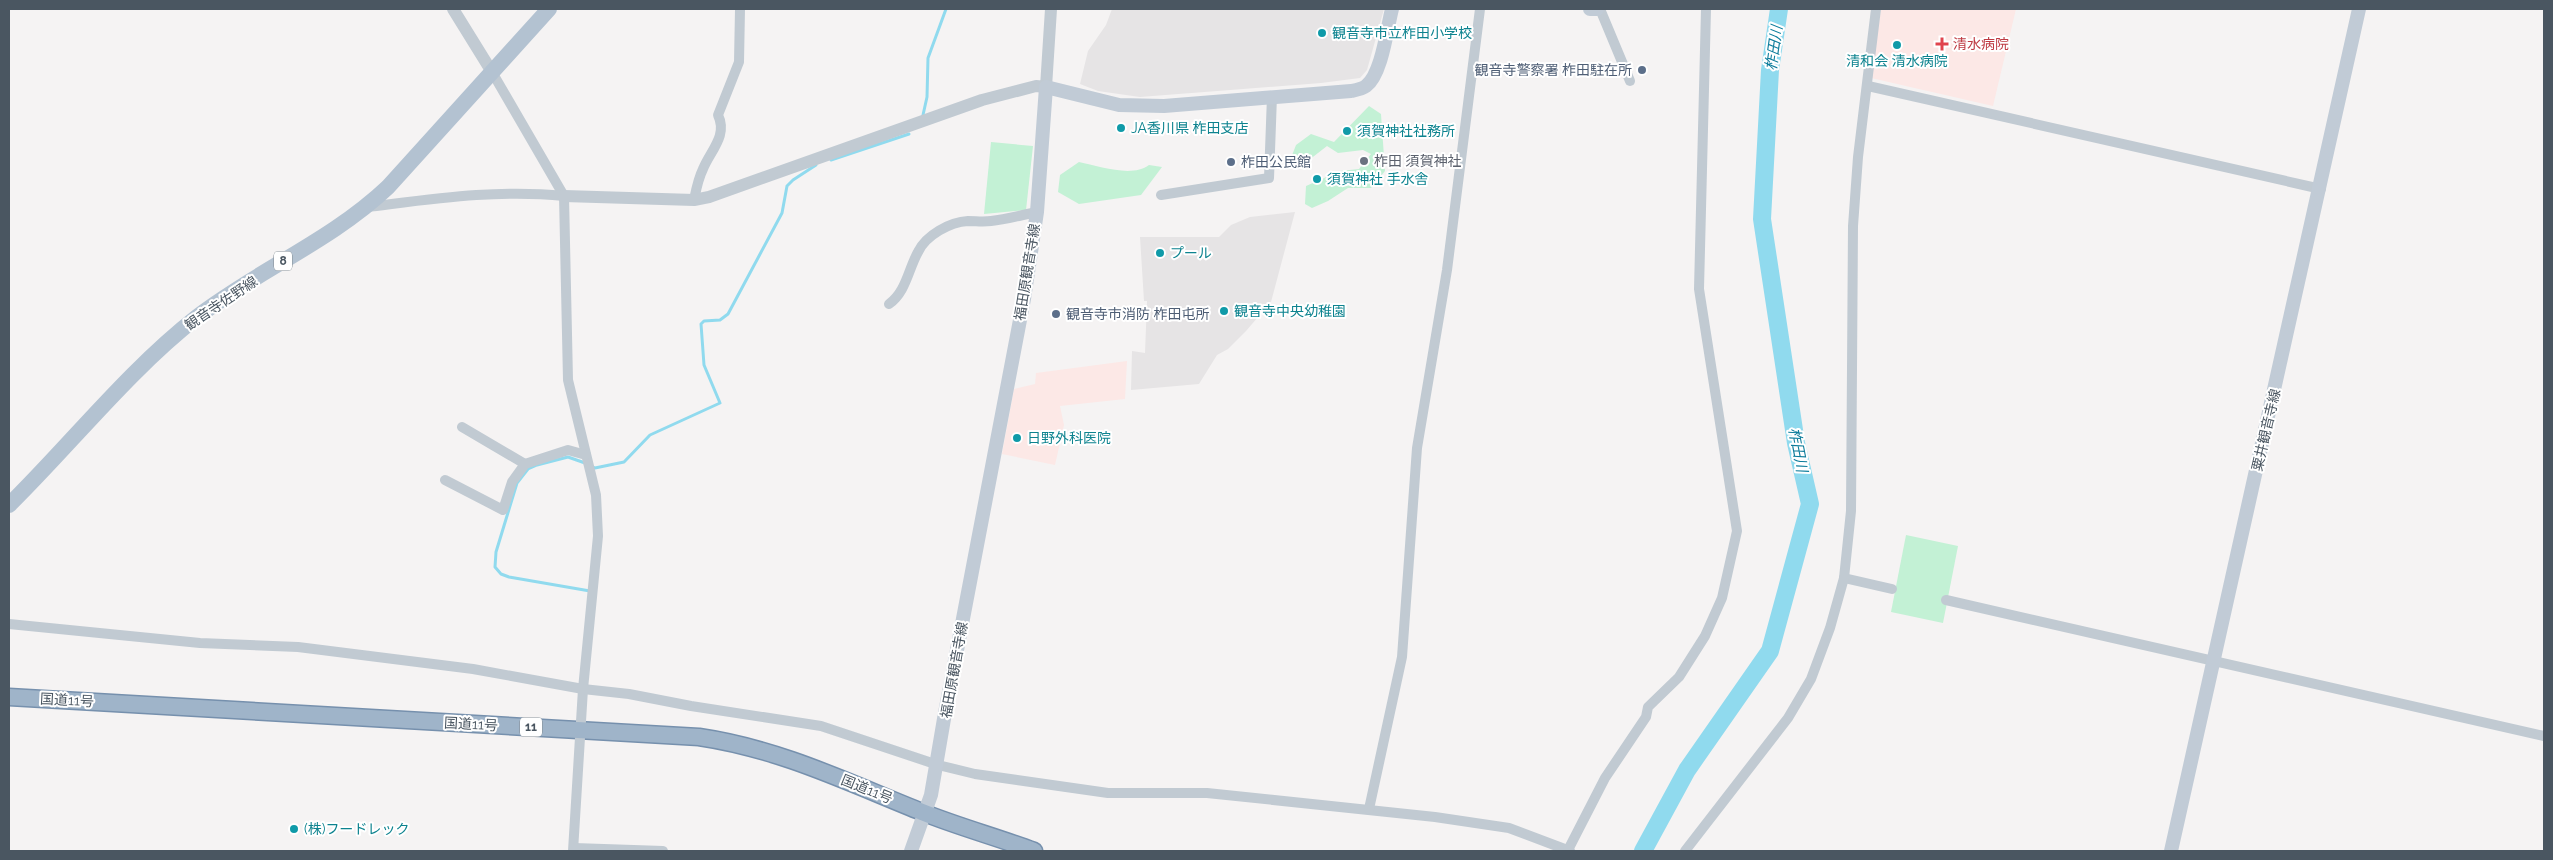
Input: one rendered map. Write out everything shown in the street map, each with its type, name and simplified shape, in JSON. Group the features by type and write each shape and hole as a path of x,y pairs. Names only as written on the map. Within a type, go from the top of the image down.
{"highway":[{"name":"国道11号","path":"9,697 698,737 763,749 791,758 925,813 1034,851"}],"main road":[{"name":"観音寺佐野線","path":"9,505 179,331 219,301 345,224 367,207 388,187 550,9"},
{"path":"1046,87 1119,105 1172,105 1351,91 1367,85 1380,60 1392,9"},
{"path":"1590,9 1598,9"},
{"name":"粟井観音寺線","path":"2171,851 2321,189 2359,9"},
{"name":"福田原観音寺線","path":"911,851 925,813 938,765 945,713 1024,299 1037,212 1046,87"}],"street":[{"path":"453,9 564,196 568,380 596,494 598,536 583,689 573,850 664,851"},
{"path":"694,200 702,169 721,136 722,123 718,115 739,62 740,9"},
{"path":"367,207 485,193 526,192 564,196 694,200 708,197 982,100 1036,86 1046,87 1051,9"},
{"path":"1369,808 1402,657 1417,448 1447,270 1480,9"},
{"path":"1598,9 1630,81"},
{"path":"9,624 200,643 298,647 473,669 583,689 629,694 691,706 820,726 938,765 974,774 1108,793 1208,793 1369,808 1509,828 1569,851 1605,778 1646,717 1648,707 1679,677 1705,636 1722,598 1736,540 1736,513 1699,289 1706,9"},
{"path":"1686,851 1788,718 1811,678 1830,628 1844,578 1851,511 1853,226 1858,157 1876,9"},
{"path":"1868,86 2321,189"},
{"path":"1161,195 1269,178 1272,96"},
{"path":"889,304 900,294 918,251 926,239 949,226 967,221 981,222 1037,212"},
{"path":"462,427 525,464"},
{"path":"445,480 503,510 512,482 525,464 568,450 586,455"},
{"path":"1844,578 1892,589"},
{"path":"1946,600 2544,736"}],"shaded area":[{"path":"1112,9 1384,9 1367,70 1360,78 1321,83 1140,97 1098,91 1080,84 1088,51 1106,25"},
{"name":"清水病院","path":"1881,9 2016,9 1993,106 1871,78"},
{"path":"1295,212 1271,302 1228,349 1217,355 1199,384 1131,390 1132,351 1145,353 1147,301 1144,301 1140,237 1219,237 1231,225 1250,217"},
{"path":"1127,361 1125,399 1060,406 1064,425 1055,465 1002,454 1014,389 1035,384 1036,373"}],"green space":[{"path":"1369,106 1381,114 1385,171 1371,188 1348,188 1328,201 1312,208 1305,204 1306,186 1340,171 1359,169 1371,154 1363,150 1338,153 1327,146 1309,160 1291,158 1296,145 1311,134 1334,142"},
{"path":"991,142 1033,146 1026,210 984,214"},
{"path":"1079,162 1125,171 1142,169 1149,165 1162,167 1141,195 1079,204 1058,192 1060,175"},
{"path":"1906,535 1958,546 1943,623 1891,612"}],"waterway":[{"path":"923,115 927,97 928,58 946,9"},
{"name":"柞田川","path":"1643,851 1687,770 1770,651 1810,504 1796,443 1762,219 1770,70 1779,9"},
{"path":"831,160 909,134"},
{"path":"591,466 595,468 624,462 650,435 720,403 704,365 701,324 704,321 720,320 728,314 782,213 787,186 816,165"},
{"path":"585,463 568,457 528,469 517,483 496,552 495,567 501,574 509,577 590,591"}],"place":[{"name":"観音寺市立柞田小学校","path":"1322,33"},
{"name":"清水病院","path":"1942,44"},
{"name":"清和会 清水病院","path":"1897,45"},
{"name":"観音寺警察署 柞田駐在所","path":"1642,70"},
{"name":"JA香川県 柞田支店","path":"1121,128"},
{"name":"須賀神社社務所","path":"1347,131"},
{"name":"柞田 須賀神社","path":"1364,161"},
{"name":"柞田公民館","path":"1231,162"},
{"name":"須賀神社 手水舎","path":"1317,179"},
{"name":"プール","path":"1160,253"},
{"name":"観音寺中央幼稚園","path":"1224,311"},
{"name":"観音寺市消防 柞田屯所","path":"1056,314"},
{"name":"日野外科医院","path":"1017,438"},
{"name":"(株)フードレック","path":"294,829"}]}
